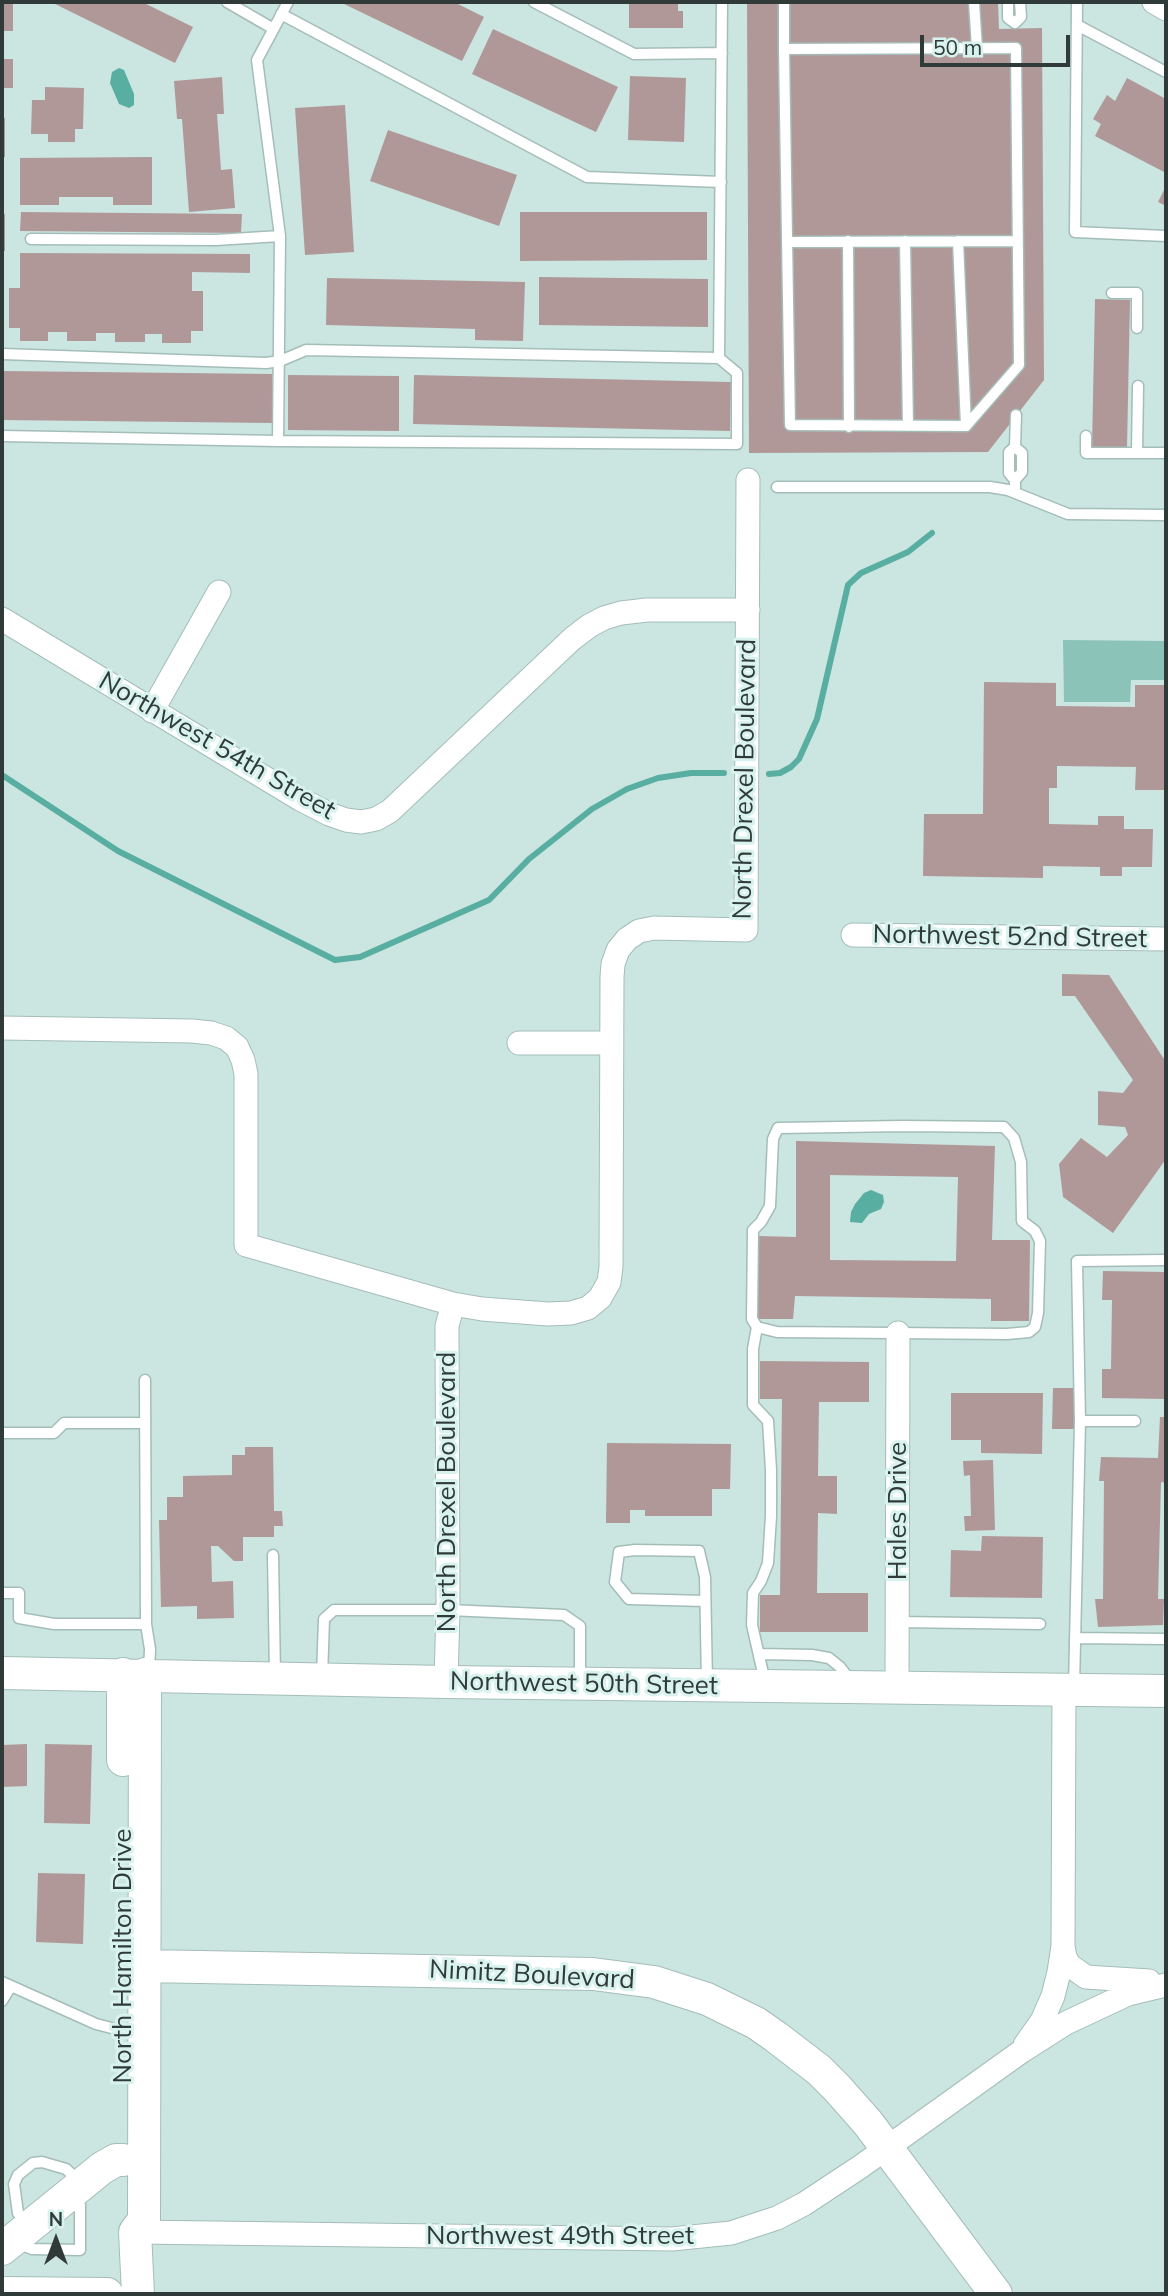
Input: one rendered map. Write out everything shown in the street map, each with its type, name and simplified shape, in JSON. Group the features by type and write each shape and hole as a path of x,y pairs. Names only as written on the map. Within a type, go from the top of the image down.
{"street":[{"path":"1154,2 1166,9"},
{"name":"North Drexel Boulevard","path":"446,1682 447,1326 453,1304 515,1312 571,1313 588,1308 600,1298 609,1282 611,1267 611,1043 613,964 618,950 627,939 639,931 654,928 746,930 748,480"},
{"path":"152,710 219,592"},
{"name":"Northwest 54th Street","path":"2,619 310,804 346,820 362,822 376,819 390,811 589,626 604,618 647,610 748,610"},
{"name":"Northwest 52nd Street","path":"853,935 1166,939"},
{"path":"2,1028 192,1031 226,1038 237,1047 246,1074 246,1245 453,1304"},
{"path":"519,1043 611,1043"},
{"name":"Hales Drive","path":"898,1333 898,1688"},
{"name":"Northwest 50th Street","path":"2,1673 446,1682 1166,1691"},
{"name":"North Hamilton Drive","path":"135,2232 122,2219 123,2160 134,2031 144,1966 139,1674"},
{"name":"North Hamilton Drive","path":"125,2294 135,2232 144,2220 134,2031 139,1674"},
{"path":"1022,2051 1042,2021 1053,1996 1063,1946 1069,1690"},
{"name":"Northwest 49th Street","path":"1063,1946 1069,1965 1086,1977 1166,1983"},
{"name":"Nimitz Boulevard","path":"144,1966 559,1972 623,1976 654,1982 707,1999 756,2023 819,2070 837,2088 886,2148 996,2294"},
{"name":"Northwest 49th Street","path":"135,2232 672,2239 731,2233 777,2218 822,2192 1066,2023 1128,1994 1166,1983"},
{"path":"16,2238 109,2163 123,2160"},
{"path":"2,2293 125,2294"}],"lane":[{"path":"227,2 272,28"},
{"path":"278,441 281,236 257,60 288,2"},
{"path":"534,2 634,54 722,52"},
{"path":"719,358 722,2"},
{"path":"784,2 784,48 790,425 966,426 1018,365 1016,48 784,48"},
{"path":"974,2 977,48"},
{"path":"1008,2 1008,18 1015,26 1021,17 1020,2"},
{"path":"1077,2 1075,232 1166,236"},
{"path":"281,14 587,177 721,182"},
{"path":"1077,25 1166,72"},
{"path":"31,239 216,240 281,236"},
{"path":"848,241 849,427"},
{"path":"905,241 908,426"},
{"path":"958,241 966,426"},
{"path":"787,242 1017,241"},
{"path":"1112,293 1137,293 1137,328"},
{"path":"2,354 252,363 281,361 306,350 719,358 737,373 737,444 2,436"},
{"path":"1137,453 1138,386"},
{"path":"1015,493 1015,480 1021,472 1022,453 1015,447 1016,415"},
{"path":"1086,436 1086,453 1166,453"},
{"path":"777,487 990,487 1015,493 1068,514 1166,515"},
{"path":"778,1128 1004,1128 1014,1138 1021,1162 1022,1221 1035,1231 1040,1241 1038,1313 1035,1327 1029,1332 1007,1334 898,1333 777,1332 757,1326 752,1319 753,1230 770,1206 773,1139 778,1128"},
{"path":"1069,1690 1075,1638 1080,1421 1077,1261 1166,1260"},
{"path":"757,1326 753,1349 753,1405 768,1421 771,1470 768,1563 753,1593 754,1637 766,1686"},
{"path":"139,1674 150,1649 146,1624 145,1380"},
{"path":"1080,1421 1135,1421"},
{"path":"2,1433 54,1433 64,1423 145,1423"},
{"path":"705,1601 629,1599 615,1582 619,1552 699,1551 705,1577 707,1685"},
{"path":"273,1555 275,1677"},
{"path":"2,1593 19,1593 19,1618 54,1624 146,1624"},
{"path":"322,1679 324,1619 334,1610 448,1610 564,1615 580,1626 580,1684"},
{"path":"898,1622 1040,1624"},
{"path":"1075,1638 1166,1639"},
{"path":"759,1654 829,1658 840,1667 856,1688"},
{"path":"2,2001 6,1984 96,2024 134,2031"},
{"path":"42,2162 66,2169 76,2188 80,2205 80,2250 32,2249 16,2238 18,2213 14,2184 18,2175 33,2163 42,2162"}],"shaded area":[{"path":"119,68 124,70 134,94 134,105 129,108 119,104 110,83 112,72"},
{"path":"1063,640 1166,641 1166,680 1131,680 1130,702 1064,702"},
{"path":"871,1190 883,1195 881,1209 869,1214 862,1223 850,1222 855,1204 864,1193"}],"building":[{"path":"2,2 13,2 13,31 2,31"},
{"path":"142,2 193,27 175,63 55,4"},
{"path":"340,2 454,2 484,17 462,61"},
{"path":"629,2 678,2 678,11 683,11 683,28 629,28"},
{"path":"747,2 998,2 999,29 1042,28 1044,380 988,452 749,453"},
{"path":"493,29 618,87 596,132 472,74"},
{"path":"2,59 13,59 13,88 2,88"},
{"path":"630,76 686,78 684,142 628,140"},
{"path":"222,77 224,114 217,114 221,170 232,169 235,208 189,212 182,119 177,119 174,81"},
{"path":"1127,78 1166,99 1166,173 1095,136 1101,124 1093,119 1107,95 1115,101"},
{"path":"45,87 84,88 83,129 75,129 75,142 48,142 48,134 31,134 32,100 45,100"},
{"path":"345,105 354,252 305,255 295,108"},
{"path":"2,118 5,118 5,157 2,157"},
{"path":"388,130 517,175 499,226 370,181"},
{"path":"152,157 152,205 113,205 113,197 59,197 59,205 20,205 20,158"},
{"path":"1166,186 1166,206 1158,202"},
{"path":"21,212 242,214 241,233 20,231"},
{"path":"520,212 707,212 707,260 520,261"},
{"path":"2,214 5,214 5,251 2,251"},
{"path":"20,253 250,254 250,273 192,272 192,291 203,291 203,331 191,331 191,343 162,343 162,334 145,334 145,342 115,342 115,333 96,333 96,341 67,341 67,332 48,332 48,341 20,341 20,328 9,328 9,288 20,288"},
{"path":"539,277 708,279 708,327 539,325"},
{"path":"327,278 525,282 523,341 475,340 475,329 326,325"},
{"path":"1095,299 1130,300 1127,448 1092,447"},
{"path":"2,371 272,374 272,423 2,420"},
{"path":"288,375 399,376 399,431 288,430"},
{"path":"414,375 731,382 730,431 413,424"},
{"path":"984,682 1056,683 1056,706 1135,707 1135,685 1166,685 1166,790 1135,790 1136,767 1057,766 1057,788 1049,788 1049,824 1098,825 1098,816 1124,816 1124,829 1153,829 1152,867 1122,867 1122,876 1100,876 1100,867 1043,866 1043,878 923,876 924,814 983,814"},
{"path":"1062,974 1109,975 1166,1062 1166,1159 1113,1233 1063,1197 1059,1164 1081,1138 1107,1157 1128,1135 1125,1127 1098,1125 1098,1091 1123,1093 1133,1080 1075,996 1062,996"},
{"path":"796,1141 995,1146 992,1240 1030,1240 1029,1321 991,1321 991,1299 795,1296 793,1319 757,1319 758,1236 796,1237","holes":["830,1175 958,1177 956,1261 830,1260"]},
{"path":"1103,1271 1166,1272 1166,1399 1102,1398 1102,1369 1111,1369 1112,1300 1102,1300"},
{"path":"760,1361 869,1362 869,1402 819,1402 818,1476 837,1476 837,1514 818,1513 817,1593 868,1593 868,1632 760,1632 760,1595 780,1595 782,1399 760,1399"},
{"path":"1053,1388 1075,1388 1074,1429 1052,1429"},
{"path":"951,1393 1043,1393 1042,1454 981,1453 981,1440 951,1440"},
{"path":"1160,1417 1166,1417 1166,1483 1161,1482 1158,1599 1164,1599 1163,1625 1098,1627 1095,1599 1103,1599 1104,1481 1099,1481 1101,1457 1158,1458"},
{"path":"607,1443 731,1444 730,1489 712,1489 712,1516 645,1516 645,1510 630,1510 630,1523 606,1523"},
{"path":"245,1447 273,1447 274,1511 282,1511 283,1526 274,1526 274,1537 243,1537 243,1561 234,1561 218,1546 211,1546 212,1582 233,1581 234,1618 197,1619 197,1606 161,1607 159,1520 167,1520 167,1497 183,1497 183,1476 232,1475 232,1455 245,1455"},
{"path":"993,1460 995,1530 965,1531 964,1516 971,1516 970,1475 964,1476 963,1461"},
{"path":"982,1536 1043,1537 1042,1598 950,1597 951,1550 981,1551"},
{"path":"27,1744 27,1786 2,1787 2,1745"},
{"path":"45,1744 92,1745 90,1824 44,1823"},
{"path":"38,1873 85,1874 83,1944 36,1942"}],"waterway":[{"path":"769,774 780,773 799,759 817,719 848,585 861,573 908,552 932,533"},
{"path":"2,775 118,851 335,960 360,957 489,900 529,859 592,809 627,789 658,778 691,773 724,773"}]}
